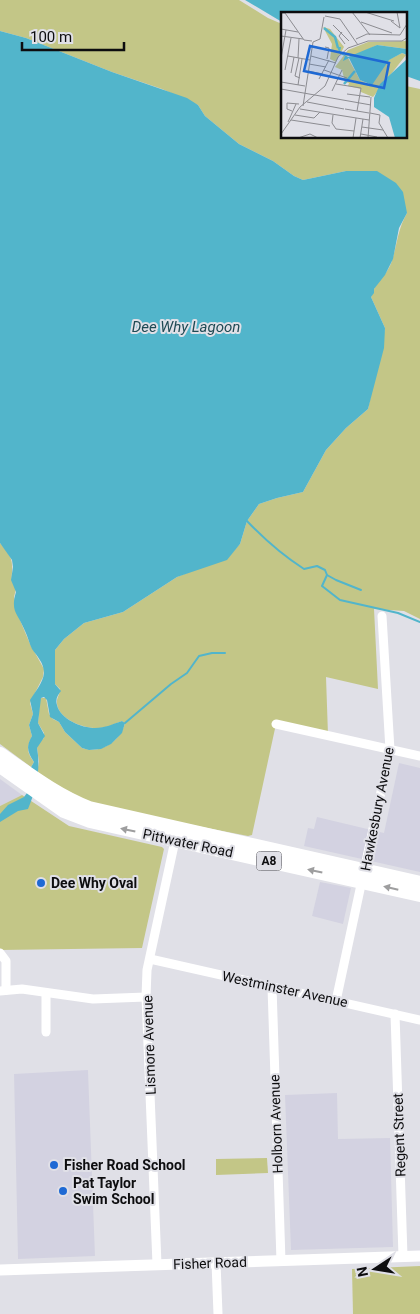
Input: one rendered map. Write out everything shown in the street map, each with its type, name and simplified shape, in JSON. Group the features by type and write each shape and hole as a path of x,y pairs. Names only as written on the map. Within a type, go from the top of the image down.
{"highway":[{"name":"Pittwater Road","path":"0,754 27,779 47,793 64,797 89,808 177,835 364,876 420,883"},
{"name":"Pittwater Road","path":"0,766 27,779"},
{"name":"Pittwater Road","path":"364,876 420,895"}],"main road":[{"name":"Fisher Road","path":"0,1270 420,1256"}],"street":[{"name":"Hawkesbury Avenue","path":"336,1001 390,750 382,616"},
{"path":"276,724 420,756"},
{"name":"Lismore Avenue","path":"157,1264 146,997 147,970 177,835"},
{"path":"0,953 6,960 3,991 22,989 93,1000 146,997"},
{"name":"Westminster Avenue","path":"150,959 420,1020"},
{"name":"Holborn Avenue","path":"272,987 281,1261"},
{"path":"46,994 46,1032"},
{"name":"Regent Street","path":"395,1014 403,1256"},
{"path":"216,1262 218,1314"}],"shaded area":[{"path":"399,763 420,768 420,872 304,846 308,828 314,829 317,817 384,833"},
{"path":"0,779 22,795 0,806"},
{"path":"320,882 351,888 343,924 312,916"},
{"name":"Fisher Road School","path":"88,1070 95,1256 18,1259 14,1074"},
{"path":"337,1093 338,1139 390,1138 393,1247 291,1250 285,1095"}],"green space":[{"path":"0,0 239,0 268,18 281,24 281,139 408,139 408,86 420,89 420,619 404,611 374,609 378,689 326,677 328,735 276,724 252,835 248,836 136,814 91,803 60,787 37,772 39,762 37,748 39,742 44,738 44,733 38,723 40,699 46,698 49,714 59,722 65,732 82,748 89,750 103,748 115,740 123,729 125,723 122,721 102,728 93,728 80,725 62,715 57,702 60,689 55,684 55,650 64,639 84,623 123,612 177,577 229,556 240,544 247,521 259,504 303,492 326,450 346,428 368,409 385,328 371,297 375,287 390,266 400,229 407,213 346,171 303,180 273,161 239,144 205,116 198,105 162,89 112,72 26,38 0,31"},
{"path":"0,543 12,562 12,579 16,589 14,597 20,620 30,644 44,669 43,677 30,703 33,714 29,725 32,736 28,749 34,762 31,767 0,744"},
{"path":"22,795 69,826 164,849 142,948 0,950 0,806"},
{"path":"267,1158 268,1173 216,1175 216,1159"},
{"path":"420,1266 420,1314 353,1314 352,1269"}],"water":[{"path":"245,0 420,0 420,81 408,77 408,12 281,12 281,21"},
{"name":"Dee Why Lagoon","path":"0,31 26,38 112,72 187,98 198,105 205,116 239,144 273,161 303,180 346,171 377,171 396,183 403,192 407,213 399,228 393,259 371,297 385,328 384,348 368,409 346,428 326,450 303,492 259,504 247,521 240,544 227,560 177,577 123,612 84,623 64,639 55,650 55,684 61,691 56,701 59,710 72,722 90,728 109,726 122,721 125,723 122,733 111,744 101,749 89,750 82,748 65,732 59,722 50,717 47,700 44,697 41,698 38,723 45,736 37,748 38,772 33,794 28,809 18,811 0,822 0,814 8,805 24,797 27,793 30,769 34,762 28,749 32,736 29,725 33,714 30,700 40,684 44,669 32,649 14,608 16,592 11,580 12,560 0,543"}],"waterway":[{"path":"246,520 288,558 304,569 317,566 325,570 327,575 322,586 340,600 398,613 420,622"},
{"path":"327,575 361,590"},
{"path":"125,723 187,673 199,656 225,653"}],"place":[{"name":"Dee Why Oval","path":"41,883"},
{"name":"Fisher Road School","path":"54,1165"},
{"name":"Pat Taylor Swim School","path":"63,1191"}]}
